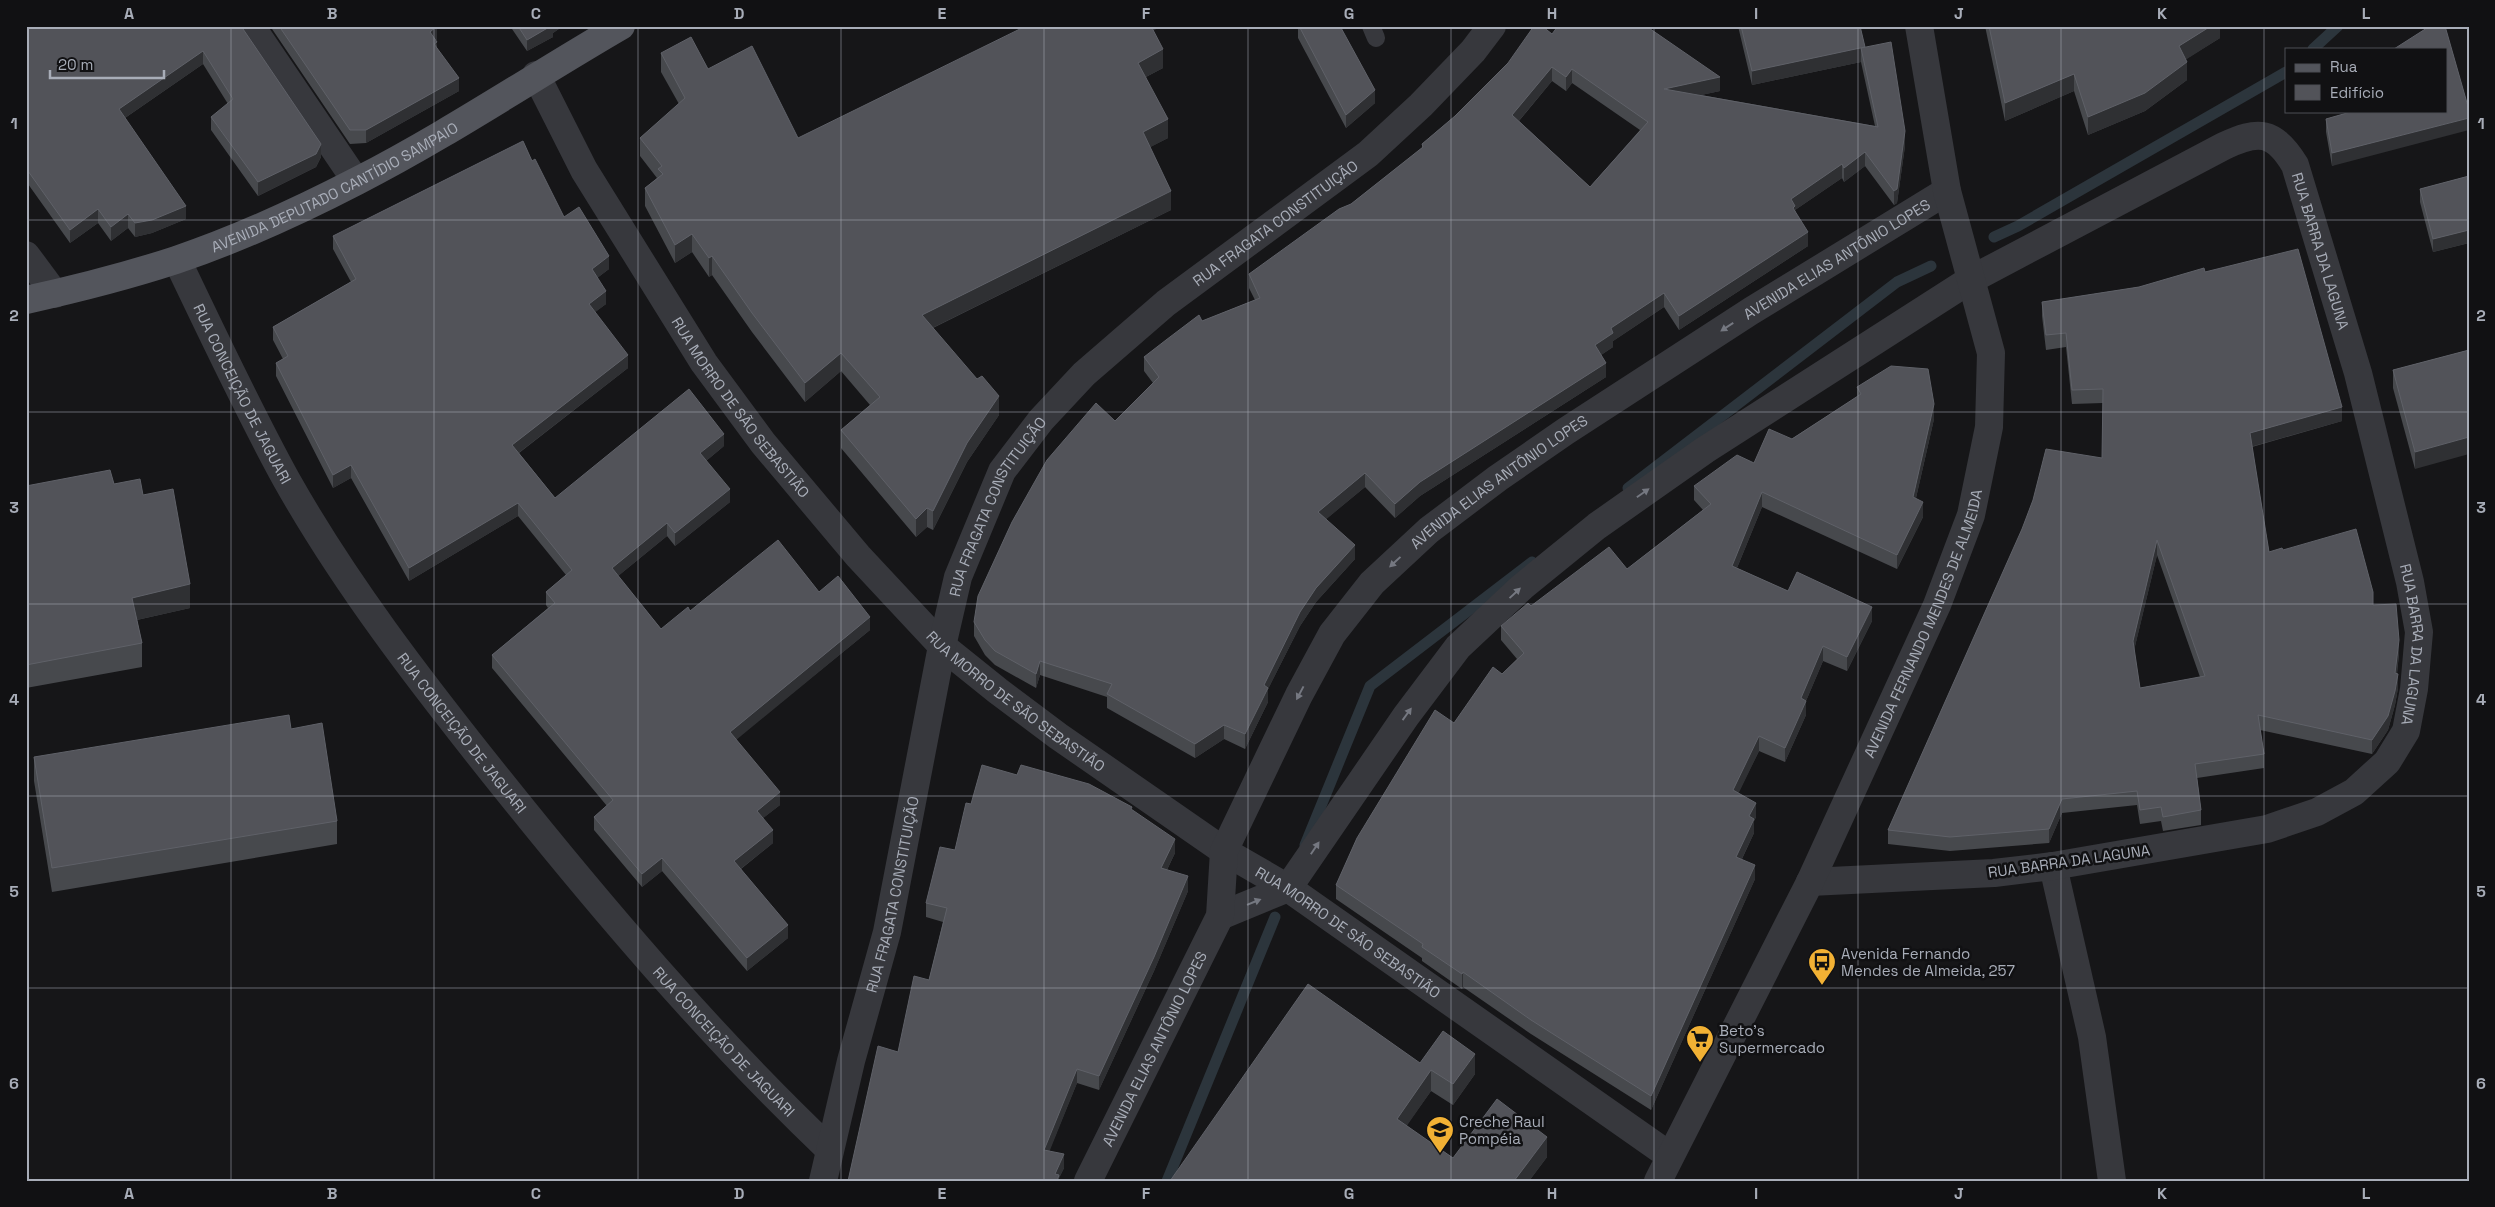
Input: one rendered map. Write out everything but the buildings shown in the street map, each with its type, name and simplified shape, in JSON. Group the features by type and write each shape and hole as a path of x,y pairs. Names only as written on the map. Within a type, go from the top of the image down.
{"main road":[{"name":"AVENIDA DEPUTADO CANTÍDIO SAMPAIO","path":"26,300 55,294 177,260 258,227 356,181 447,131 536,75 621,26"}],"street":[{"path":"250,26 356,181"},
{"name":"RUA FRAGATA CONSTITUIÇÃO","path":"822,1181 887,932 942,646 958,577 1002,471 1041,420 1084,374 1166,303 1368,154 1421,105 1473,51 1492,26"},
{"name":"AVENIDA FERNANDO MENDES DE ALMEIDA","path":"1658,1181 1810,882 1937,605 1971,515 1989,427 1991,353 1947,192 1919,26"},
{"name":"RUA MORRO DE SÃO SEBASTIÃO","path":"536,75 584,170 704,363 763,444 809,500 942,646 1058,736 1224,851 1288,888 1670,1156"},
{"name":"RUA BARRA DA LAGUNA","path":"1810,882 1985,873 2054,866 2267,829 2317,812 2354,792 2387,762 2406,731 2414,689 2419,632 2410,582 2358,373 2295,164 2286,149 2274,139 2260,134 2241,138 1970,280"},
{"name":"AVENIDA ELIAS ANTÔNIO LOPES","path":"1088,1181 1220,916 1224,851 1298,695 1332,634 1372,583 1429,530 1498,478 1566,431 1751,311 1947,192"},
{"path":"26,255 55,294"},
{"name":"RUA CONCEIÇÃO DE JAGUARI","path":"177,260 232,376 287,480 357,592 456,725 554,849 732,1051 789,1111 829,1149"},
{"path":"1220,916 1288,888 1400,724 1458,647 1522,587 1597,526 1705,450 1970,280"},
{"path":"2054,866 2092,1037 2112,1181"}],"waterway":[{"path":"2314,48 2338,26"},
{"path":"1994,237 2018,226 2285,73"},
{"path":"1628,488 1897,282 1931,266"},
{"path":"1305,845 1370,686 1532,562"},
{"path":"1167,1181 1275,917"}],"place":[{"name":"Avenida Fernando Mendes de Almeida, 257","path":"1822,986"},
{"name":"Beto's Supermercado","path":"1700,1063"},
{"name":"Creche Raul Pompéia","path":"1440,1154"}]}
